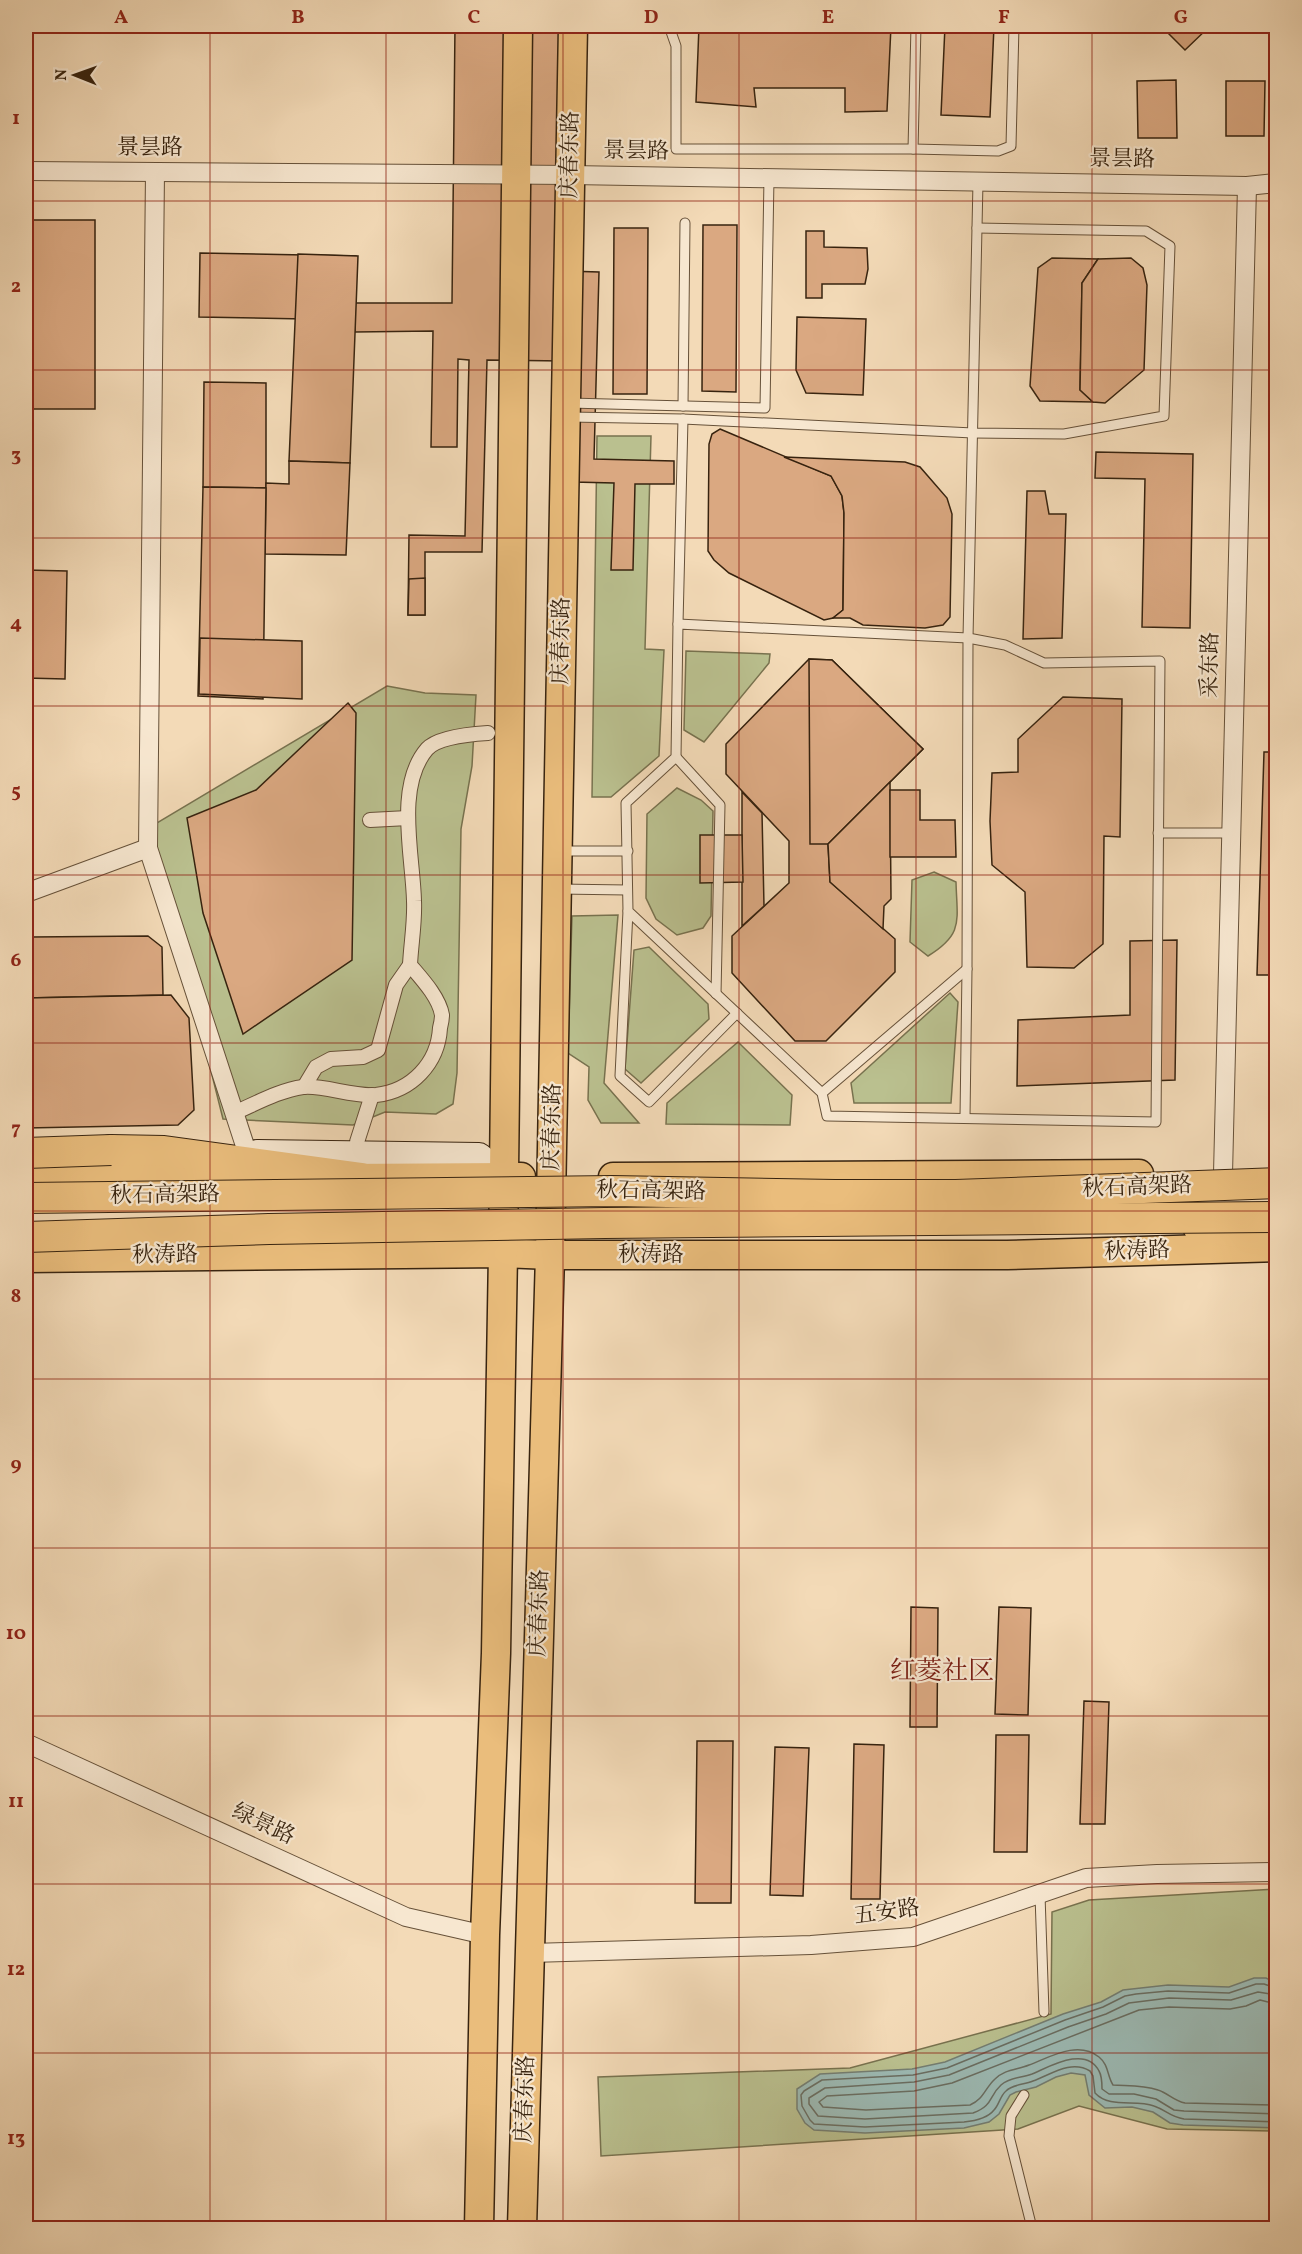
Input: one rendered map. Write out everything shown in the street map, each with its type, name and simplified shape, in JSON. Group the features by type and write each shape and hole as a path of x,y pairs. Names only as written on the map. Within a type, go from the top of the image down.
{"highway":[{"path":"26,1153 164,1151 362,1178"},
{"name":"秋石高架路","path":"26,1198 612,1191 956,1195 1276,1183"},
{"name":"秋石高架路","path":"26,1237 616,1222 1276,1217"},
{"path":"1123,1218 1276,1237"}],"main road":[{"name":"庆春东路","path":"479,2229 485,1935 496,1653 518,26"},
{"name":"庆春东路","path":"522,2229 552,1177 573,26"},
{"path":"26,1153 247,1152 479,1156 504,1178"},
{"path":"26,1174 136,1171 362,1178 504,1178 1276,1173"},
{"name":"秋涛路","path":"26,1258 503,1253 550,1255 1007,1255 1276,1247"}],"street":[{"name":"景昙路","path":"26,171 571,175 1246,186"},
{"path":"155,172 148,848 247,1152"},
{"path":"1246,186 1276,183"},
{"name":"采东路","path":"1222,1174 1246,186"},
{"path":"304,1087 316,1067 332,1059 363,1057 378,1050 396,985 410,965 414,904 407,813 414,773 428,748 460,735 488,733"},
{"path":"370,819 408,819"},
{"path":"26,893 148,848"},
{"path":"234,1113 304,1087 372,1095 392,1091 417,1078 430,1063 439,1044 442,1014 428,985 410,965"},
{"path":"357,1142 372,1095"},
{"name":"绿景路","path":"26,1743 405,1917 485,1935"},
{"name":"五安路","path":"531,1953 811,1945 913,1937 1086,1878 1276,1872"}],"lane":[{"path":"669,26 676,46 676,149 998,151 1011,146 1014,26"},
{"path":"913,149 916,26"},
{"path":"566,410 682,406 765,408 769,178"},
{"path":"965,1118 968,969 968,638 978,182"},
{"path":"682,406 685,223"},
{"path":"566,410 683,419 973,433 1064,434 1164,416 1170,246 1146,231 977,228"},
{"path":"683,419 676,757 720,805 716,994"},
{"path":"628,910 822,1093 826,1116 1156,1122 1160,661 1044,663 1005,645 968,638 678,624"},
{"path":"676,757 626,803 628,910 620,1076 649,1102 737,1013"},
{"path":"1158,833 1231,833"},
{"path":"558,850 628,851"},
{"path":"557,889 627,890"},
{"path":"822,1093 968,969"},
{"path":"1040,1895 1044,2012"},
{"path":"1024,2095 1011,2116 1009,2136 1032,2229"}],"green space":[{"path":"597,436 651,436 645,649 664,650 659,756 611,797 592,797"},
{"path":"686,651 770,654 769,663 704,742 684,730"},
{"path":"387,686 425,693 476,695 472,766 461,829 457,1073 453,1104 436,1114 385,1112 353,1125 223,1119 150,827"},
{"path":"677,788 701,800 713,811 711,916 703,928 677,935 656,919 646,898 647,814"},
{"path":"934,872 956,882 957,917 953,933 948,941 928,956 910,942 912,880"},
{"path":"618,915 604,1083 639,1123 601,1123 588,1100 589,1067 568,1053 572,916"},
{"path":"649,947 708,1004 709,1019 641,1083 625,1069 634,950"},
{"path":"950,993 958,1002 951,1103 854,1103 851,1083"},
{"path":"738,1042 792,1095 790,1125 666,1124 667,1103"},
{"path":"1276,1889 1276,2131 1167,2129 1079,2106 1018,2129 601,2156 598,2077 850,2068 1051,2014 1052,1912 1089,1900"}],"water":[{"path":"1254,1978 1266,1978 1276,1983 1276,2128 1183,2125 1170,2123 1153,2112 1132,2107 1105,2108 1089,2095 1085,2075 1071,2073 1010,2095 999,2114 989,2122 964,2128 865,2133 814,2130 805,2123 797,2109 797,2089 820,2074 912,2069 945,2062 1063,2014 1101,2002 1123,1990 1168,1985 1229,1987"}],"building":[{"path":"455,26 571,26 566,271 599,272 594,459 674,461 674,484 635,484 633,570 611,570 614,483 573,482 563,361 487,360 482,552 425,552 425,615 408,615 409,535 465,536 469,360 458,359 457,447 431,447 433,331 355,332 355,303 452,303"},
{"path":"699,26 891,26 887,111 845,112 845,88 754,88 756,107 696,102"},
{"path":"945,26 994,26 990,117 941,115"},
{"path":"1161,26 1207,26 1209,27 1185,50"},
{"path":"1176,80 1177,138 1138,138 1137,81"},
{"path":"1226,81 1265,81 1264,136 1226,136"},
{"path":"26,220 95,220 95,409 26,409"},
{"path":"703,225 737,225 736,392 702,391"},
{"path":"614,228 648,228 647,394 613,394"},
{"path":"806,231 824,231 824,247 867,248 868,269 865,284 822,284 822,298 806,298"},
{"path":"1276,234 1276,289 1272,257"},
{"path":"200,253 356,256 355,320 199,317"},
{"path":"298,254 358,256 350,463 289,461"},
{"path":"1052,258 1098,259 1082,283 1080,390 1093,402 1040,401 1030,386 1038,268"},
{"path":"1131,258 1143,268 1147,285 1144,370 1105,403 1093,402 1080,390 1082,283 1098,259"},
{"path":"797,317 866,319 863,395 806,393 796,370"},
{"path":"204,382 266,383 266,488 203,487"},
{"path":"1276,425 1276,525 1274,525"},
{"path":"720,429 831,476 842,496 844,513 843,610 833,618 824,620 729,573 714,560 708,551 709,444 712,434"},
{"path":"1096,452 1193,454 1190,628 1142,627 1145,479 1095,478"},
{"path":"784,457 905,462 920,467 947,498 952,514 950,617 943,625 925,628 863,625 850,618 833,618 843,610 844,513 842,496 831,476"},
{"path":"289,461 350,463 346,555 265,554 266,483 289,484"},
{"path":"203,487 266,488 263,699 198,696"},
{"path":"1027,491 1045,491 1049,514 1066,514 1062,638 1023,639"},
{"path":"1273,543 1276,543 1276,734 1272,734"},
{"path":"26,570 67,571 65,679 26,678"},
{"path":"425,578 425,615 408,615 409,579"},
{"path":"200,638 302,641 302,699 199,694"},
{"path":"809,659 832,660 923,749 828,844 830,882 895,939 895,972 826,1041 795,1041 732,973 732,936 789,883 789,841 726,774 726,744"},
{"path":"809,659 832,660 923,749 828,844 810,844"},
{"path":"1063,697 1122,699 1120,837 1104,836 1103,944 1074,968 1027,967 1025,892 992,865 990,821 992,773 1018,772 1018,739"},
{"path":"348,703 356,713 352,960 243,1034 203,913 187,818 256,790"},
{"path":"1264,752 1276,752 1276,975 1257,975"},
{"path":"890,782 891,899 884,906 883,929 830,882 828,844"},
{"path":"890,790 920,790 920,820 955,820 956,857 890,857"},
{"path":"742,792 762,813 764,906 742,926"},
{"path":"700,835 742,835 743,882 700,883"},
{"path":"148,936 162,947 163,995 26,998 26,942 31,937"},
{"path":"1177,940 1175,1080 1017,1086 1018,1020 1130,1015 1130,941"},
{"path":"171,995 189,1018 194,1110 178,1125 26,1128 26,998"},
{"path":"911,1607 938,1608 937,1727 910,1727"},
{"path":"999,1607 1031,1608 1028,1715 995,1714"},
{"path":"1084,1701 1109,1702 1105,1824 1080,1824"},
{"path":"996,1735 1029,1735 1027,1852 994,1852"},
{"path":"697,1741 733,1741 731,1903 695,1903"},
{"path":"854,1744 884,1745 880,1899 851,1899"},
{"path":"775,1747 809,1748 803,1896 770,1895"}],"district":[{"name":"红菱社区","path":"942,1672"}]}
